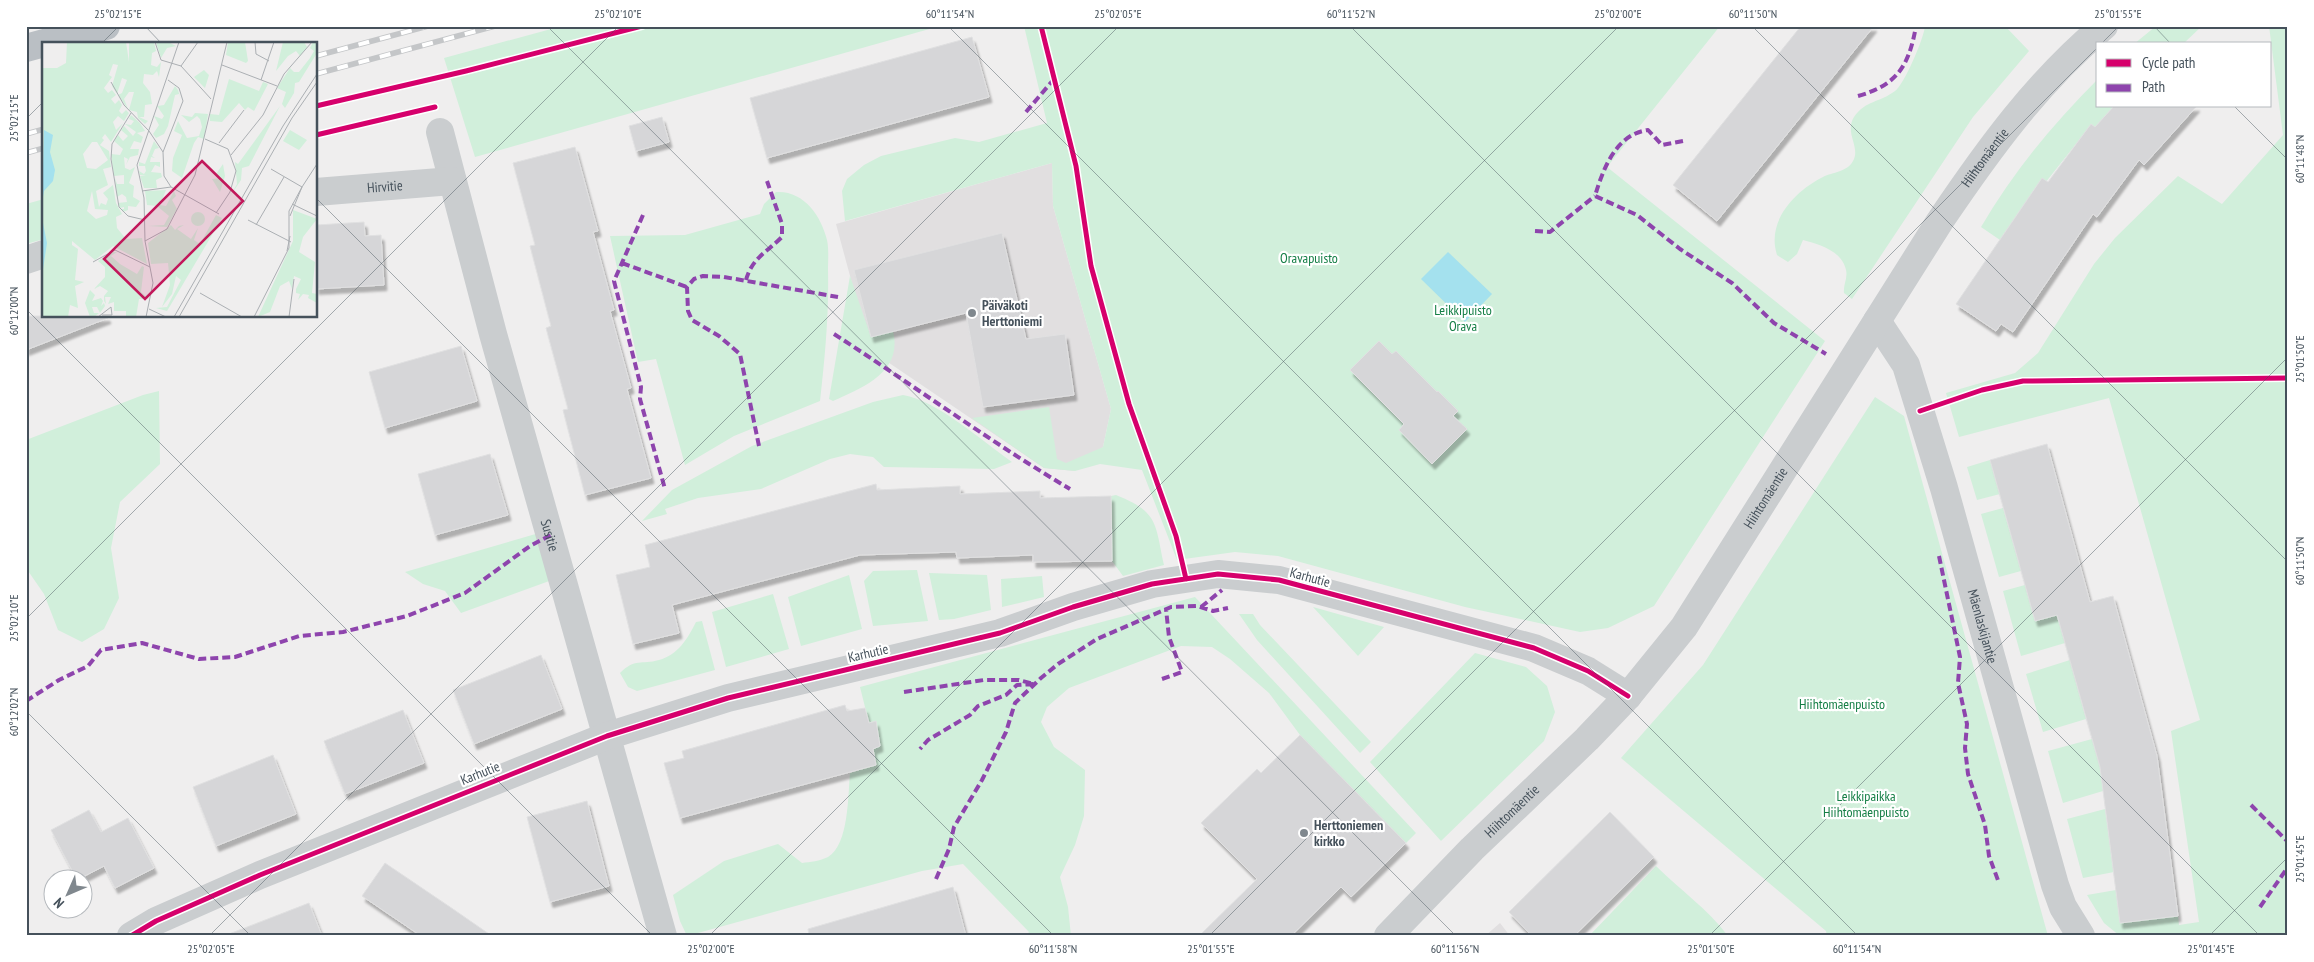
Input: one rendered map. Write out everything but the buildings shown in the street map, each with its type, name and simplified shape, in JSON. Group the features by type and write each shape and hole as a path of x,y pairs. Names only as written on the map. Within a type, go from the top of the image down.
{"highway":[{"path":"48,42 106,26"},
{"path":"26,48 42,44"}],"street":[{"name":"Hiihtomäentie","path":"1388,936 1472,849 1587,739 1628,696 1684,626 1940,221 1997,138 2054,73 2104,26"},
{"name":"Susitie","path":"440,132 566,588 591,686 607,736 663,936"},
{"name":"Hirvitie","path":"318,192 452,181"},
{"path":"26,260 42,255"},
{"name":"Mäenlaskijantie","path":"1878,321 1906,365 1944,488 2055,885 2063,907 2081,936"},
{"name":"Karhutie","path":"131,936 156,921 260,875 607,736 728,698 1000,633 1073,607 1152,584 1218,574 1279,580 1534,648 1588,671 1628,696"}],"shaded area":[{"name":"Päiväkoti Herttoniemi","path":"1052,163 1053,206 1111,409 1103,447 1075,471 1044,468 870,350 836,224"},
{"path":"1500,923 1510,936 1485,936"}],"green space":[{"path":"562,26 940,26 475,157 444,58"},
{"name":"Oravapuisto","path":"1024,26 1720,26 1607,167 1825,341 1654,606 1608,628 1580,632 1465,607 1278,556 1235,552 1177,560 1142,470 1100,464 1075,471 1044,468 972,418 1049,407 1057,459 1066,463 1103,447 1111,409 1053,206 1052,163 845,221 842,191 847,179 864,165 881,156 955,138 979,142 1047,123"},
{"path":"1925,26 2005,26 2029,51 1973,117 1852,299 1844,293 1846,270 1844,263 1835,253 1823,246 1803,240 1797,254 1788,262 1777,255 1776,230 1785,208 1802,190 1823,177 1844,170 1853,161 1855,150 1851,134 1851,123 1854,117 1863,107 1889,95 1899,87 1913,61"},
{"path":"2156,26 2202,26 2185,42 2136,42"},
{"path":"2269,26 2288,26 2288,936 2120,936 2104,923 2087,895 2116,890 2120,923 2178,916 2179,925 2199,922 2171,731 2200,720 2109,398 1959,437 1946,393 2015,373 2038,353 2094,264 2115,238 2178,176 2222,204 2283,135"},
{"path":"2096,81 2096,108 2112,108 2095,127 2091,125 2000,240 1981,227 2020,168 2065,113"},
{"path":"776,192 786,192 795,195 809,206 820,222 827,240 827,319 820,401 734,436 685,465 656,359 638,362 610,236 685,235 760,214 764,204"},
{"path":"42,200 42,240 26,244 26,204"},
{"path":"850,276 871,337 893,331 895,345 887,367 878,376 868,384 833,401 829,399"},
{"path":"159,391 160,464 120,502 111,548 119,598 104,629 82,642 58,630 44,594 26,568 26,440 143,395"},
{"path":"903,395 931,405 945,413 1012,462 994,469 884,467 873,457 850,454 830,459 761,489 698,498 665,509 667,514 642,521 672,490 752,446 873,402"},
{"name":"Hiihtomäenpuisto","path":"1875,397 1904,416 2048,936 1827,936 1826,931 1621,758 1703,665"},
{"path":"1990,460 2000,494 1977,500 1967,467"},
{"path":"1116,495 1140,507 1153,521 1164,565 1123,576 1112,561 1111,496"},
{"path":"2003,508 2021,571 1999,577 1981,514"},
{"path":"539,533 552,580 461,613 445,591 423,584 405,572"},
{"path":"917,570 928,621 873,626 864,581 873,571"},
{"path":"929,573 987,575 991,610 954,619 939,620"},
{"path":"849,575 862,629 801,646 788,597"},
{"path":"1042,576 1044,597 1002,607 1001,579"},
{"path":"2025,585 2035,621 2057,615 2065,643 2021,656 2003,591"},
{"path":"773,594 789,649 726,667 712,612"},
{"path":"1195,597 1416,833 1406,843 1300,735 1269,693 1230,659 1212,647 1181,646 1069,688 1047,707 1041,722 1054,747 1085,770 1084,816 1075,845 1060,877 1068,907 1071,936 1026,936 1029,932 963,864 922,871 687,936 680,921 673,895 724,861 778,844 802,863 828,857 835,851 844,831 850,773 876,765 873,749 880,746 876,722 869,723 860,687"},
{"path":"1313,607 1384,627 1358,656"},
{"path":"1239,614 1253,614 1260,625 1371,742 1360,753 1257,640"},
{"path":"702,621 715,670 637,691 628,687 620,673 625,668 634,664 666,658 686,640 696,622"},
{"path":"1475,653 1526,667 1547,686 1555,712 1544,741 1441,841 1370,762"},
{"path":"2070,660 2086,719 2043,732 2026,674"},
{"path":"2092,739 2100,767 2103,791 2063,803 2048,751"},
{"path":"2105,809 2114,872 2083,878 2067,819"},
{"path":"1656,866 1703,908 1728,936 1589,936"}],"water":[{"path":"1448,252 1492,294 1465,322 1421,279"}],"railway":[{"path":"318,55 428,26"},
{"path":"318,73 495,26"},
{"path":"26,134 42,130"},
{"path":"26,153 42,149"}],"marked path":[{"path":"1858,96 1883,86 1899,72 1905,63 1916,26"},
{"path":"1026,112 1054,79"},
{"path":"1683,141 1662,145 1648,130 1627,138 1612,154 1595,196 1637,215 1680,249 1732,283 1774,323 1826,354"},
{"path":"746,280 756,261 782,237 782,224 767,181"},
{"path":"1535,231 1550,232 1595,196"},
{"path":"643,215 614,281 641,387 640,399 665,489"},
{"path":"622,263 687,287"},
{"path":"759,446 740,354 719,336 692,320 688,311 687,287 694,279 703,276 724,277 838,297"},
{"path":"834,334 1010,452 1070,489"},
{"path":"26,701 59,680 88,666 101,650 142,643 199,659 235,657 299,636 343,632 407,616 465,593 530,546 551,535"},
{"path":"1939,556 1960,657 1958,683 1967,724 1965,748 1968,774 1985,825 1989,856 1999,883"},
{"path":"1201,607 1222,590"},
{"path":"936,879 949,849 954,827 982,780 1006,732 1015,703 1041,678 1058,664 1097,639 1171,607 1197,606 1213,611 1228,608"},
{"path":"1162,679 1182,672 1169,637 1166,609"},
{"path":"904,692 984,680 1019,680 1034,684 1017,685 1006,695 978,706 970,715 928,740 920,749"},
{"path":"2251,805 2288,842"},
{"path":"2260,907 2288,867"}],"cycle path":[{"path":"318,106 466,71 642,26"},
{"path":"1041,26 1076,166 1091,266 1129,404 1176,536 1186,579"},
{"path":"318,135 435,107"},
{"path":"1920,411 1982,390 2023,381 2288,378"},
{"path":"131,936 156,921 260,875 607,736 728,698 1000,633 1073,607 1152,584 1218,574 1279,580 1534,648 1588,671 1628,696"}],"place":[{"name":"Päiväkoti Herttoniemi","path":"972,313"},
{"name":"Herttoniemen kirkko","path":"1304,833"}],"park label":[{"name":"Leikkipuisto Orava","path":"1463,318"},
{"name":"Leikkipaikka Hiihtomäenpuisto","path":"1866,804"}]}
